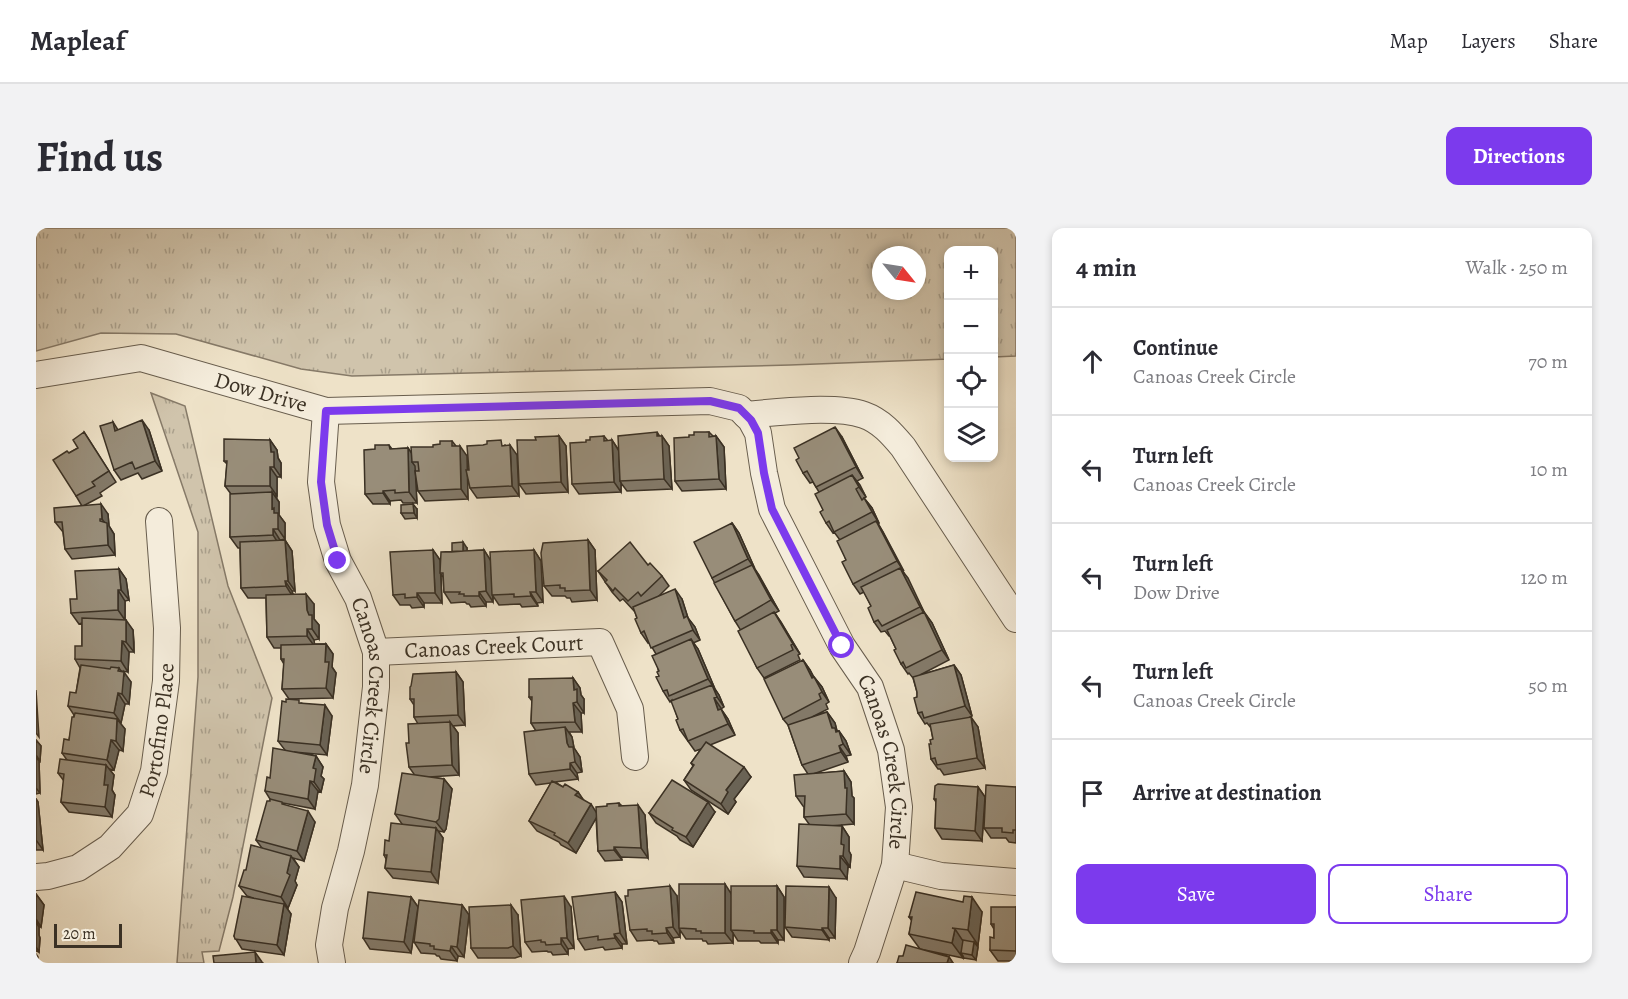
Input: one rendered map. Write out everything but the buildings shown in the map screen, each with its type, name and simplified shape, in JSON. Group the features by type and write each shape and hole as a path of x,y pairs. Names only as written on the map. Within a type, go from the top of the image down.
{"street":[{"name":"Dow Drive","path":"36,375 141,358 326,411 710,401 743,411 842,411 863,415 886,428 903,447 1016,619"},
{"name":"Canoas Creek Circle","path":"326,411 321,482 327,525 338,561 357,598 376,652 376,687 365,786 351,851 335,908 329,945 332,963"},
{"name":"Canoas Creek Circle","path":"743,411 758,433 772,509 842,646 870,687 891,750 899,807 895,865 862,963"},
{"name":"Portofino Place","path":"36,877 78,868 110,848 140,814 154,771 166,681 167,628 159,521"},
{"name":"Canoas Creek Court","path":"376,652 600,642 630,709 635,757"},
{"path":"895,865 940,876 1016,882"}],"green space":[{"path":"36,228 1016,228 1016,356 998,357 998,246 944,246 944,359 352,376 301,369 176,334 101,333 36,351"},
{"path":"151,393 185,406 228,586 272,698 233,897 219,951 202,952 204,963 177,963 198,677 198,532"}],"route":[{"path":"338,561 327,525 321,482 326,411 710,401 739,408 751,420 758,433 772,509 842,646"}]}
